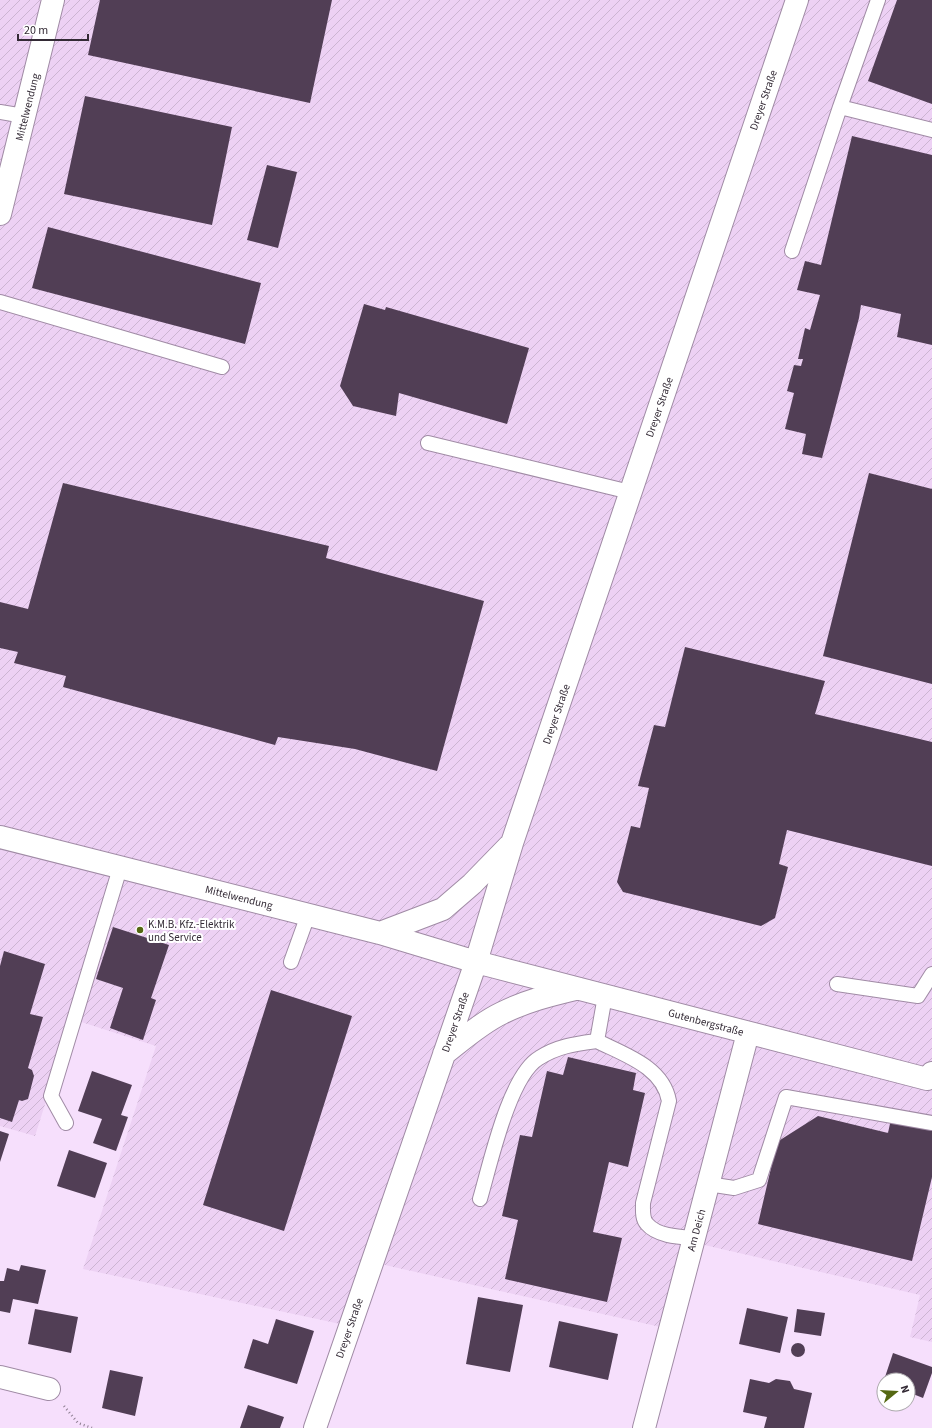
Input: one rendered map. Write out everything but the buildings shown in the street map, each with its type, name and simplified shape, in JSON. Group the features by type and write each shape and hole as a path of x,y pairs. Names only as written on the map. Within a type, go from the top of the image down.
{"street":[{"name":"Mittelwendung","path":"0,214 53,0"},
{"name":"Dreyer Straße","path":"315,1428 476,962 512,843 797,0"},
{"name":"Mittelwendung","path":"0,837 380,933 476,962"},
{"path":"380,933 443,909 472,884 512,843"},
{"name":"Gutenbergstraße","path":"476,962 748,1033 930,1078"},
{"path":"444,1054 470,1033 501,1013 535,999 578,988"},
{"name":"Am Deich","path":"644,1428 748,1033"},
{"path":"0,1377 49,1389"}],"lane":[{"path":"792,251 840,107 878,0"},
{"path":"840,107 932,130"},
{"path":"0,112 24,116"},
{"path":"0,302 222,367"},
{"path":"428,443 630,492"},
{"path":"66,1123 52,1096 120,868"},
{"path":"291,962 308,915"},
{"path":"837,984 918,996 932,974"},
{"path":"597,1042 605,996"},
{"path":"480,1199 500,1128 522,1075 538,1058 566,1045 597,1042 639,1062 659,1077 667,1089 669,1101 643,1203 643,1216 647,1224 668,1236 694,1238"},
{"path":"708,1184 734,1188 759,1180 786,1097 932,1123"}],"path":[{"path":"49,1389 78,1423 92,1428"}],"shaded area":[{"path":"0,0 932,0 932,1342 910,1337 920,1295 687,1241 665,1328 367,1261 345,1325 83,1269 156,1046 72,1019 35,1136 0,1126"}],"place":[{"name":"K.M.B. Kfz.-Elektrik und Service","path":"140,930"}]}
